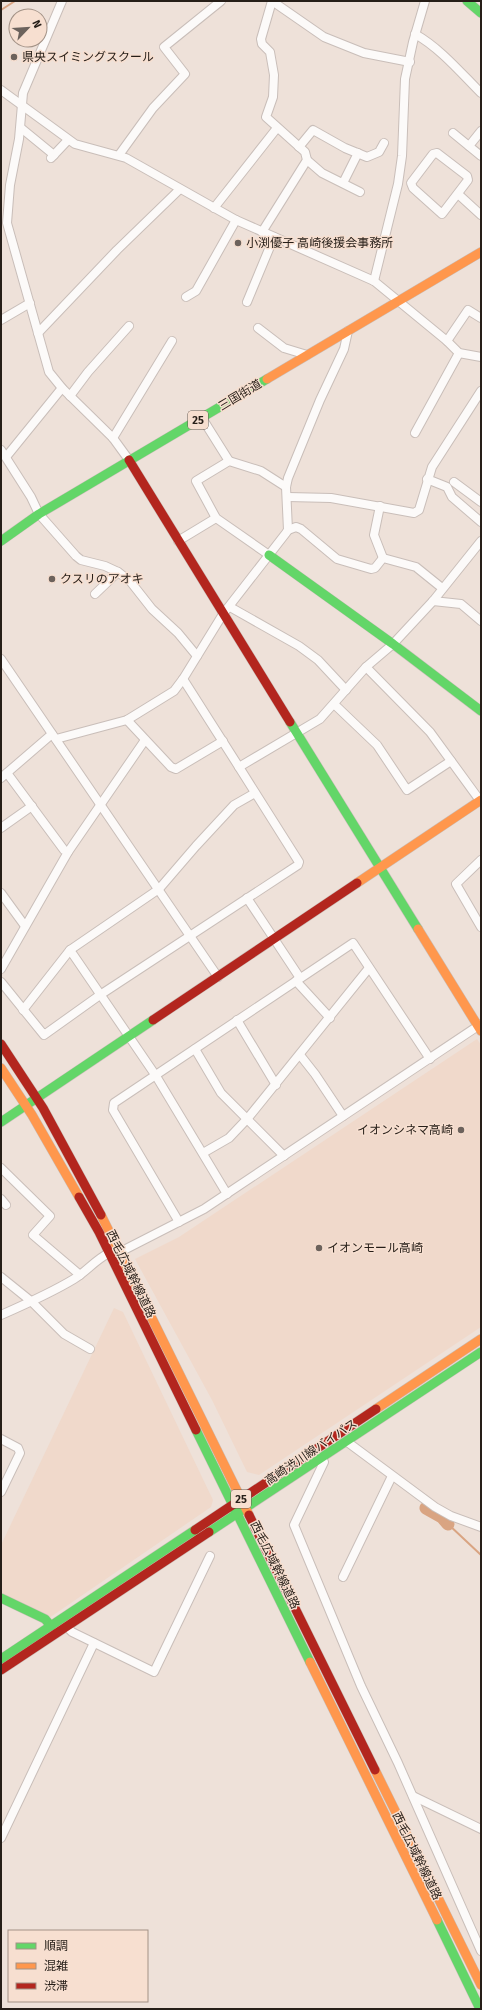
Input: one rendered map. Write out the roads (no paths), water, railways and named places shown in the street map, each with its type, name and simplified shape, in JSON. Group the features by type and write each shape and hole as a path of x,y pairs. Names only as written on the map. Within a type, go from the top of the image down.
{"main road":[{"path":"467,1 481,13"},
{"name":"三国街道","path":"1,541 39,514 128,460 202,418 481,252"},
{"path":"128,460 296,733 480,1027"},
{"path":"269,555 393,644 481,711"},
{"path":"1,1122 380,867 481,801"},
{"name":"西毛広域幹線道路","path":"1,1044 37,1098 90,1192 481,1985"},
{"name":"西毛広域幹線道路","path":"1,1068 26,1105 57,1158 109,1253 480,2009"},
{"name":"高崎渋川線バイパス","path":"1,1659 481,1339"},
{"name":"高崎渋川線バイパス","path":"1,1670 481,1352"},
{"path":"1,1598 45,1619 51,1626"}],"street":[{"path":"62,1 40,48 23,93 21,128 10,185 7,223 49,372 62,388 113,438 128,460"},
{"path":"119,155 153,108 185,74 164,47 196,20 222,1"},
{"path":"262,232 307,160 307,154 276,128 266,117 272,97 274,75 270,52 262,44 261,39 272,1 324,37 364,53 410,62"},
{"path":"374,280 398,184 402,156 404,85 415,34 425,1"},
{"path":"415,34 431,45 481,94"},
{"path":"1,90 75,144 119,155 236,220 374,280 447,340 458,353 481,357"},
{"path":"21,128 52,156 68,140"},
{"path":"214,208 276,128"},
{"path":"299,147 312,130 367,157 379,152 384,143"},
{"path":"469,146 481,132"},
{"path":"453,133 481,156"},
{"path":"343,183 358,153"},
{"path":"437,153 467,176 468,180 458,194 442,214 413,188 412,183 433,154 437,153"},
{"path":"307,160 322,173 360,192"},
{"path":"38,333 117,250 180,189"},
{"path":"458,194 481,215"},
{"path":"1,215 7,223"},
{"path":"186,297 196,291 236,220"},
{"path":"247,302 274,237"},
{"path":"1,320 30,303"},
{"path":"447,340 468,310 481,318"},
{"path":"70,396 88,372 129,326"},
{"path":"258,328 284,348 307,355"},
{"path":"288,530 288,497 286,487 288,478 320,400 344,349 348,331"},
{"path":"113,438 172,341"},
{"path":"415,433 458,353"},
{"path":"62,388 3,454 31,497 39,514 81,560 106,566 118,572 130,581 152,609 178,633 197,656"},
{"path":"288,497 331,498 414,513 418,510 432,467 443,447 481,391"},
{"path":"202,418 229,461 261,472 286,487"},
{"path":"229,461 196,482 216,518 269,555"},
{"path":"428,478 447,487 452,497 481,522"},
{"path":"454,482 481,502"},
{"path":"380,506 374,535 383,558"},
{"path":"178,541 216,518"},
{"path":"68,852 64,850 32,806 4,775 54,736 127,720 174,691 184,679 223,614 230,607 288,530 296,527 301,529 337,559 371,569 375,568 383,558"},
{"path":"239,767 320,719 366,667 393,644 433,601 481,541"},
{"path":"383,558 416,567 442,588"},
{"path":"95,594 118,572"},
{"path":"433,601 461,604 481,621"},
{"path":"230,607 299,646 318,660 346,690"},
{"path":"1,659 218,976"},
{"path":"366,667 430,732 481,801"},
{"path":"1,982 44,1034 100,995 298,865 299,862 184,679"},
{"path":"334,704 377,745 407,790 451,761"},
{"path":"127,720 171,767 176,769 223,741"},
{"path":"1,969 24,926 68,852 145,740"},
{"path":"24,1010 70,950 159,889 234,805 255,793"},
{"path":"1,828 32,806"},
{"path":"481,860 456,884 481,927"},
{"path":"1,893 24,926"},
{"path":"247,898 274,939 298,980 330,1018"},
{"path":"179,1222 113,1110 114,1103 353,943 430,1059"},
{"path":"70,950 156,1076 227,1194"},
{"path":"203,1153 229,1138 248,1118 369,968"},
{"path":"237,1020 276,1085"},
{"path":"120,1252 179,1222 227,1194 480,1027"},
{"path":"195,1049 221,1093 248,1118 284,1156"},
{"path":"300,1055 316,1074 343,1116"},
{"path":"1,1168 50,1216 33,1235 80,1275"},
{"path":"1,1315 32,1302 80,1275 93,1263 109,1253"},
{"path":"1,1277 32,1302 64,1334 90,1349"},
{"path":"1,1439 18,1448 20,1453 2,1489"},
{"path":"346,1441 435,1507 452,1516 481,1527"},
{"path":"321,1457 324,1462 294,1525 360,1686 413,1796 481,1951"},
{"path":"343,1577 392,1476"},
{"path":"67,1627 72,1632 154,1672 210,1556"},
{"path":"1,1838 94,1643"},
{"path":"413,1796 481,1829"}],"waterway":[{"path":"1,10 15,1"},
{"path":"426,1508 442,1517 448,1524"},
{"path":"448,1524 481,1555"}],"place":[{"name":"県央スイミングスクール","path":"14,57"},
{"name":"小渕優子 高崎後援会事務所","path":"238,243"},
{"name":"クスリのアオキ","path":"52,579"},
{"name":"イオンシネマ高崎","path":"461,1130"},
{"name":"イオンモール高崎","path":"319,1248"}]}
